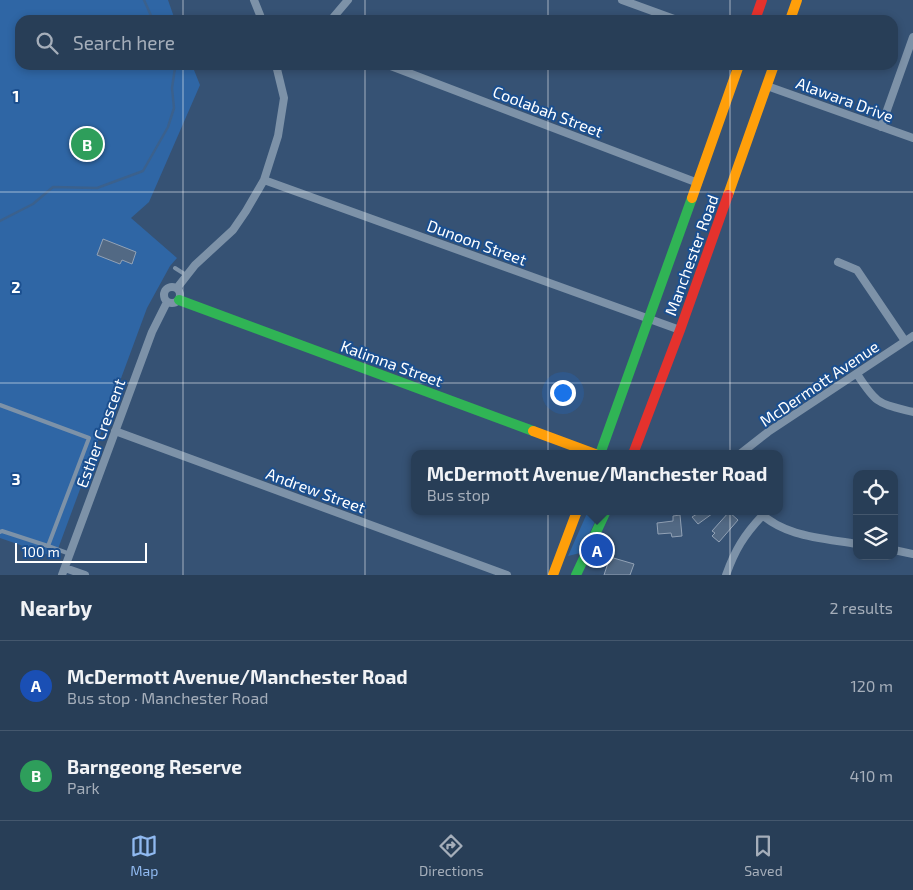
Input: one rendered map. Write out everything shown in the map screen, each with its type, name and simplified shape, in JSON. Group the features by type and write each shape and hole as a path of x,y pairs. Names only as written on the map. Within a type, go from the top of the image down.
{"main road":[{"path":"757,15 762,0"},
{"path":"792,15 797,0"},
{"name":"Manchester Road","path":"601,450 737,70"},
{"name":"Manchester Road","path":"635,450 680,330 772,70"},
{"name":"Kalimna Street","path":"179,300 585,450"},
{"path":"553,575 576,515"},
{"path":"576,575 604,515"}],"street":[{"path":"254,0 260,15"},
{"path":"335,15 348,0"},
{"path":"622,0 662,15"},
{"path":"881,127 913,37"},
{"path":"177,288 194,265 233,230 264,180 278,136 284,98 280,70"},
{"name":"Coolabah Street","path":"401,70 698,182"},
{"name":"Alawara Drive","path":"767,86 913,138"},
{"name":"Dunoon Street","path":"264,180 680,330"},
{"path":"838,262 857,270 905,341"},
{"path":"171,287 177,288 181,295 179,300 173,304 167,302 164,295 166,290 171,287"},
{"name":"Esther Crescent","path":"64,571 152,332 167,302"},
{"name":"McDermott Avenue","path":"745,450 768,432 913,336"},
{"path":"857,374 871,396 879,402 913,412"},
{"name":"Andrew Street","path":"115,431 507,575"},
{"path":"726,575 741,541 759,515"},
{"path":"761,515 776,526 793,533 853,543"},
{"path":"898,551 913,554"},
{"path":"64,571 85,575"}],"lane":[{"path":"175,268 186,275"},
{"path":"0,405 88,438 48,546"},
{"path":"0,532 2,531 70,554"}],"shaded area":[{"path":"0,0 168,0 173,15 15,15 15,70 194,70 200,85 149,202 131,218 177,258 170,266 147,308 55,557 0,538"},
{"path":"586,515 598,515 580,553 568,556"}],"building":[{"path":"103,239 136,252 132,264 122,260 120,264 97,255"},
{"path":"680,515 682,536 672,537 671,533 658,534 657,523 673,521 673,516"},
{"path":"695,515 710,515 698,524 692,517"},
{"path":"726,515 732,515 738,520 719,542 712,536 715,533 712,531"},
{"path":"610,557 634,564 630,575 604,575"}],"waterway":[{"path":"144,0 151,15"},
{"path":"0,221 33,204 53,187 97,188 143,171 168,127 174,108 172,88 175,70"}],"traffic: fast":[{"path":"601,450 692,198"},
{"path":"179,300 533,431"},
{"path":"576,575 604,515"}],"traffic: slow":[{"path":"792,15 797,0"},
{"path":"692,198 737,70"},
{"path":"728,195 772,70"},
{"path":"533,431 584,450"},
{"path":"553,575 576,515"}],"traffic: jam":[{"path":"757,15 762,0"},
{"path":"635,450 728,195"}],"place":[{"name":"Barngeong Reserve","path":"87,144"},
{"name":"McDermott Avenue/Manchester Road","path":"597,550"}]}
